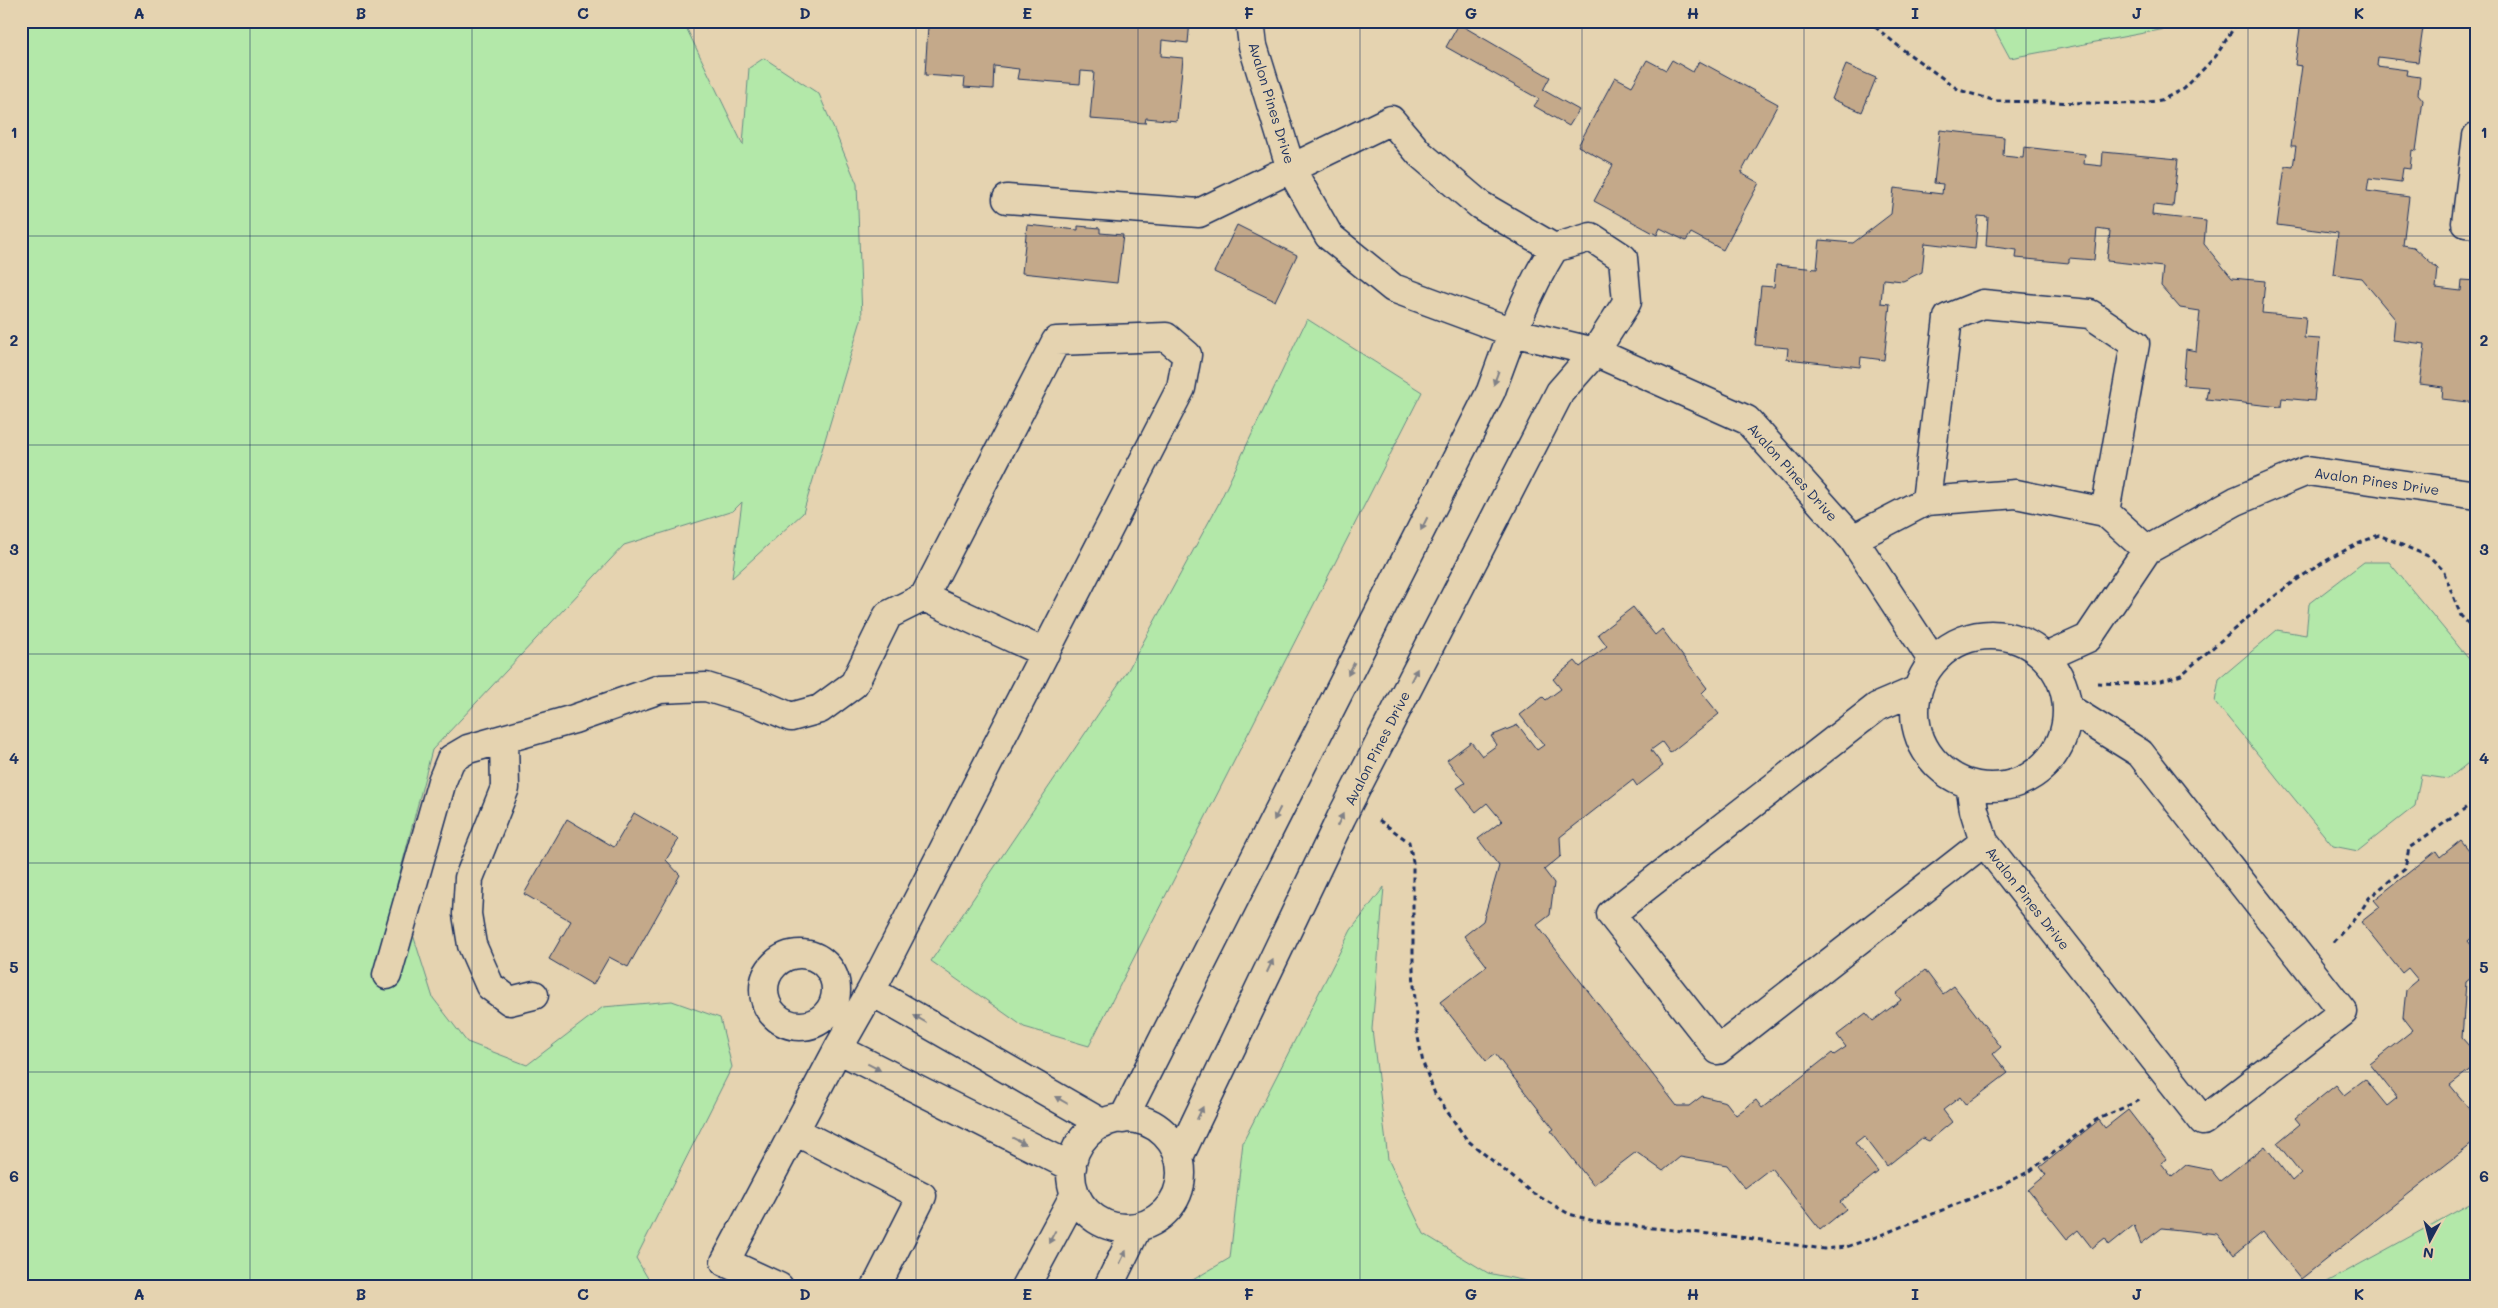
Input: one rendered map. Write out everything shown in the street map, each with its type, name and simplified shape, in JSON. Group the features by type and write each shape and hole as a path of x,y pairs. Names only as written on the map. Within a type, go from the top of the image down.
{"street":[{"name":"Avalon Pines Drive","path":"1250,21 1253,46 1291,169 1329,236 1393,288 1512,332 1595,352 1746,420 1853,539 1933,661"},
{"path":"1007,199 1199,213 1391,120 1420,154 1480,205 1554,248"},
{"path":"2477,136 2466,223 2477,224"},
{"path":"1108,1287 1137,1228 1118,1228 1099,1222 1084,1210 1073,1181 1073,1156 1082,1141 1095,1128 1113,1122 1491,391 1512,332 1535,280 1554,248 1591,237 1623,258 1627,302 1595,352"},
{"path":"1926,501 1948,318 1984,304 2090,314 2134,344 2105,512"},
{"path":"387,975 442,781 451,759 468,749 574,718 660,689 706,687 758,703 791,717 820,709 854,684 888,616 924,597 1056,341 1166,337 1187,355 1181,388 871,992 842,1016 838,1049 725,1262 779,1287"},
{"name":"Avalon Pines Drive","path":"1179,1157 1341,818 1560,392 1595,352"},
{"name":"Avalon Pines Drive","path":"2046,657 2088,638 2147,550 2236,500 2307,472 2477,495"},
{"path":"1853,539 1926,501 2016,494 2105,512 2147,550"},
{"path":"924,597 1045,653"},
{"path":"2001,635 2025,642 2046,657 2062,681 2068,708 2066,732 2056,754 2039,772 2018,784 1994,788 1970,785 1948,775 1930,759 1919,737 1914,713 1917,690 1933,661 1952,645 1976,636 2001,635"},
{"name":"Avalon Pines Drive","path":"1917,690 1876,707 1611,914 1718,1050 1984,842 2204,1121 2342,1012 2140,753 2068,708"},
{"path":"504,739 505,788 468,878 467,914 472,945 490,986 510,1001 534,995"},
{"path":"1970,785 1974,810 1984,842"},
{"path":"871,992 1113,1122"},
{"path":"838,1049 1073,1181"},
{"name":"Avalon Pines Drive","path":"1113,1122 1145,1121 1160,1129 1172,1142 1179,1157 1182,1175 1178,1193 1169,1210 1154,1221 1137,1228"},
{"path":"795,1131 922,1196 876,1287"},
{"path":"1025,1287 1073,1181"}],"path":[{"path":"1868,21 1902,49 1959,90 1996,101 2138,104 2161,100 2184,89 2216,56 2238,21"},
{"path":"2062,681 2148,684 2162,682 2181,675 2282,590 2355,544 2379,535 2422,553 2443,570 2460,616 2477,632"},
{"path":"2307,967 2359,914 2369,898 2405,868 2409,848 2477,800"},
{"path":"1377,818 1409,842 1413,862 1413,969 1417,1032 1423,1063 1435,1094 1467,1140 1531,1192 1569,1214 1598,1222 1747,1238 1824,1249 1846,1247 1982,1194 2023,1175 2096,1120 2141,1099 2168,1076"}],"green space":[{"path":"21,21 683,21 743,145 749,68 764,58 819,94 857,184 862,317 803,513 732,578 742,502 733,511 624,545 432,750 397,884 433,998 467,1042 527,1065 603,1007 672,1001 720,1018 732,1067 636,1258 653,1287 21,1287"},
{"path":"1990,21 2184,21 2176,27 2010,58"},
{"path":"1307,319 1422,392 1089,1046 1024,1027 931,961 1128,670 1218,505"},
{"path":"2364,562 2389,562 2477,669 2477,756 2448,779 2421,775 2415,806 2358,851 2333,846 2215,702 2219,679 2277,630 2306,635 2309,604"},
{"path":"1384,887 1372,1029 1388,1159 1424,1234 1488,1273 1555,1287 1181,1287 1230,1258 1243,1142 1351,930"},
{"path":"2477,1200 2477,1287 2318,1287"}],"building":[{"path":"924,21 1190,21 1188,43 1162,40 1161,56 1183,58 1177,121 1146,118 1145,123 1090,119 1094,72 1081,71 1080,84 1017,79 1019,69 994,66 993,89 964,87 965,78 925,75 928,26"},
{"path":"2301,21 2424,21 2418,62 2378,57 2377,66 2407,70 2406,75 2420,77 2418,94 2423,100 2416,151 2412,150 2410,169 2403,168 2401,182 2369,178 2367,191 2409,197 2403,245 2414,247 2438,269 2436,288 2461,291 2462,280 2477,281 2477,403 2442,399 2443,387 2420,384 2425,344 2393,340 2395,319 2361,278 2333,274 2338,233 2277,225 2285,166 2293,167 2296,146 2291,146 2302,66 2295,65"},
{"path":"1459,24 1550,77 1543,90 1579,110 1569,126 1534,106 1539,99 1446,47"},
{"path":"1647,60 1666,70 1672,60 1693,72 1699,61 1778,104 1741,173 1759,183 1723,250 1691,233 1686,241 1660,228 1657,235 1594,201 1613,165 1578,146 1615,77 1632,86"},
{"path":"1846,65 1876,78 1862,112 1832,99"},
{"path":"1940,130 2004,137 2003,156 2023,158 2024,147 2085,154 2084,164 2102,166 2103,152 2178,159 2173,207 2153,205 2152,215 2206,221 2204,244 2232,278 2265,281 2262,313 2306,317 2304,338 2320,339 2314,401 2282,398 2281,407 2206,399 2208,387 2183,385 2186,349 2196,351 2200,311 2180,308 2161,286 2163,267 2107,261 2110,231 2097,229 2094,260 2069,258 2069,263 2016,258 2017,250 1986,246 1988,217 1978,216 1975,249 1925,243 1922,272 1903,281 1883,279 1881,303 1890,304 1884,360 1861,357 1860,367 1787,359 1788,348 1755,345 1761,286 1774,287 1776,265 1817,269 1820,240 1853,243 1891,214 1894,188 1942,194 1943,184 1934,183"},
{"path":"1027,225 1078,230 1078,226 1100,228 1100,233 1123,235 1117,283 1022,273"},
{"path":"1237,225 1297,255 1275,301 1214,272"},
{"path":"1633,607 1655,635 1662,629 1707,688 1702,693 1719,714 1670,753 1662,742 1651,750 1663,766 1637,786 1633,780 1560,837 1561,856 1544,870 1554,883 1550,915 1537,925 1677,1106 1689,1106 1702,1096 1726,1102 1736,1115 1756,1100 1762,1108 1832,1053 1834,1055 1846,1047 1837,1035 1866,1013 1873,1021 1901,1000 1896,994 1925,970 1943,994 1954,986 2001,1047 1993,1054 2008,1073 1966,1105 1960,1097 1943,1110 1952,1122 1929,1141 1922,1138 1887,1166 1864,1136 1855,1143 1878,1172 1840,1202 1846,1209 1820,1230 1771,1168 1745,1188 1727,1165 1680,1157 1663,1171 1636,1152 1593,1185 1551,1131 1554,1129 1495,1054 1486,1061 1440,1002 1487,966 1464,936 1483,921 1499,866 1478,839 1502,821 1487,803 1476,812 1457,788 1465,783 1447,760 1471,742 1482,756 1497,745 1491,736 1518,725 1537,750 1544,745 1520,715 1543,697 1546,700 1561,689 1553,679 1575,661 1580,667 1607,646 1598,634"},
{"path":"634,813 679,839 666,860 680,875 628,967 609,957 593,985 549,959 571,921 524,894 567,819 614,847"},
{"path":"2461,840 2477,860 2477,933 2468,941 2477,952 2477,973 2466,982 2462,1038 2477,1055 2477,1064 2450,1085 2477,1118 2477,1140 2301,1279 2263,1232 2234,1255 2217,1234 2162,1228 2141,1244 2134,1225 2109,1245 2105,1238 2092,1248 2078,1230 2067,1239 2028,1190 2046,1175 2040,1167 2099,1120 2105,1128 2128,1110 2166,1159 2161,1163 2172,1177 2186,1165 2211,1170 2220,1181 2265,1146 2292,1181 2301,1173 2277,1143 2300,1124 2295,1118 2336,1085 2344,1095 2365,1079 2387,1106 2397,1098 2370,1064 2413,1030 2403,1017 2406,990 2418,980 2408,968 2402,973 2361,922 2380,907 2374,900 2436,851 2440,857"}]}
